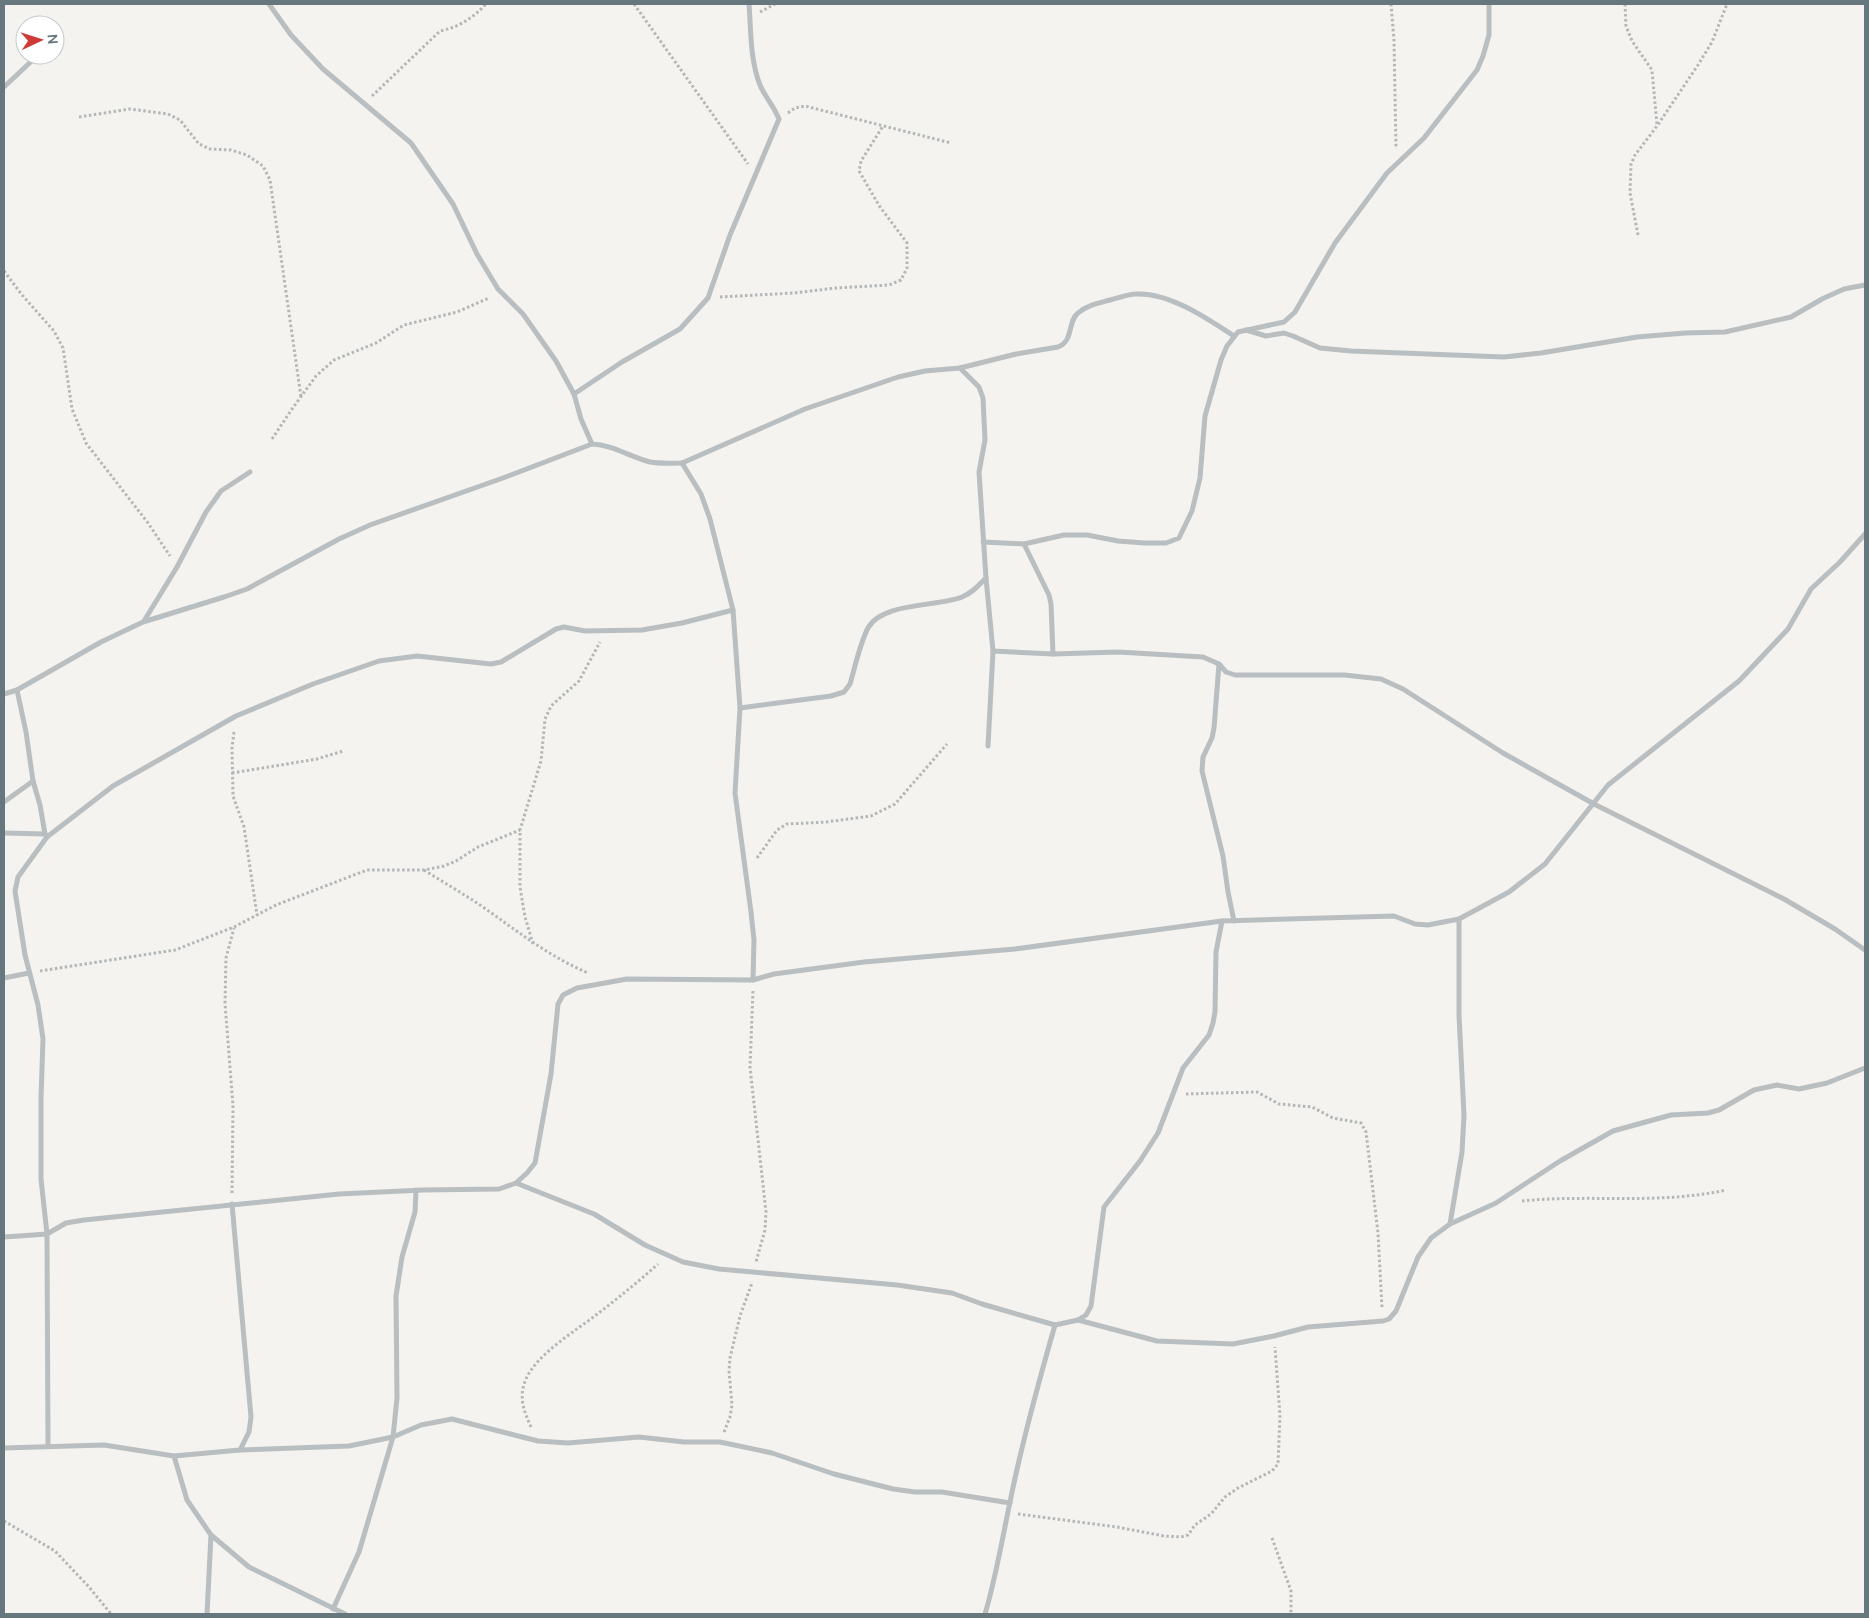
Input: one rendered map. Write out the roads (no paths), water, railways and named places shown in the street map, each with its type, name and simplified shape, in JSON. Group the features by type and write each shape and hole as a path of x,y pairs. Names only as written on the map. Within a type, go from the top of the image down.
{"street":[{"path":"269,4 291,35 322,70 411,143 453,204 477,254 501,292 523,314 556,361 574,394 581,418 592,444"},
{"path":"574,394 622,362 680,329 708,298 730,235 779,119 760,85 753,58 749,4"},
{"path":"983,542 1024,544 1064,535 1087,534 1118,542 1166,543 1179,538 1192,511 1200,478 1205,416 1221,360 1227,346 1238,332 1284,322 1296,312 1334,243 1387,173 1424,138 1477,70 1484,56 1489,35 1489,4"},
{"path":"4,87 27,65"},
{"path":"1246,330 1266,336 1284,333 1320,348 1336,350 1504,357 1541,353 1637,336 1685,332 1725,332 1791,317 1844,289 1865,285"},
{"path":"4,694 17,690 101,642 143,622 224,598 247,589 339,539 370,525 592,444 604,445 648,461 662,464 682,463 805,409 889,380 925,371 960,368 1016,354 1062,346 1068,338 1075,316 1078,313 1094,304 1136,294 1153,295 1196,310 1234,336"},
{"path":"960,368 979,387 983,398 985,440 979,472 986,578 994,651 988,746"},
{"path":"682,463 701,494 710,519 733,610 740,708 735,793 754,940 753,980"},
{"path":"143,622 177,567 206,512 222,491 250,472"},
{"path":"4,1237 47,1234 66,1223 232,1204 338,1194 416,1190 499,1189 516,1183 527,1174 535,1163 551,1074 558,1004 563,995 577,988 627,979 753,980 774,974 864,962 1015,949 1222,921 1394,916 1415,924 1428,925 1459,919 1509,892 1546,864 1608,785 1739,681 1788,630 1811,588 1840,562 1865,534"},
{"path":"1024,544 1049,595 1053,654"},
{"path":"740,708 831,696 844,692 850,684 868,628 878,617 891,611 960,598 973,592 986,578"},
{"path":"48,1445 47,1234 41,1180 43,1039 38,1005 25,954 15,891 18,877 46,835 114,786 236,716 313,684 379,661 416,656 491,664 501,662 556,628 564,627 585,631 642,630 682,623 733,610"},
{"path":"994,651 1053,654 1127,652 1203,657 1219,664 1226,672 1235,675 1344,675 1381,679 1403,689 1503,753 1594,804 1784,899 1835,929 1865,950"},
{"path":"1219,664 1214,728 1204,757 1202,772 1223,856 1234,921"},
{"path":"17,690 26,732 33,781 46,835"},
{"path":"4,802 33,781"},
{"path":"4,833 46,835"},
{"path":"1450,1224 1462,1152 1464,1115 1459,1015 1459,919"},
{"path":"516,1183 594,1214 645,1245 683,1262 719,1269 897,1285 952,1293 982,1304 1055,1325 1078,1320 1086,1315 1091,1306 1104,1206 1140,1161 1158,1133 1183,1068 1209,1035 1215,1012 1216,952 1222,921"},
{"path":"4,978 30,973"},
{"path":"1078,1320 1157,1341 1232,1344 1308,1327 1383,1321 1396,1311 1418,1257 1431,1238 1450,1224 1496,1204 1560,1161 1613,1131 1670,1115 1708,1113 1719,1110 1754,1090 1776,1085 1799,1089 1827,1082 1865,1068"},
{"path":"333,1609 359,1552 394,1437 397,1398 396,1296 402,1257 415,1212 416,1190"},
{"path":"232,1204 252,1417 249,1432 240,1450"},
{"path":"985,1614 994,1587 1027,1423 1055,1325"},
{"path":"4,1448 48,1445 104,1445 174,1456 240,1450 349,1446 394,1437 420,1424 452,1419 538,1441 577,1442 639,1437 684,1442 720,1442 772,1453 834,1474 893,1489 915,1492 942,1492 1010,1503"},
{"path":"174,1456 187,1500 211,1535 249,1568 345,1614"},
{"path":"207,1614 211,1535"}]}
